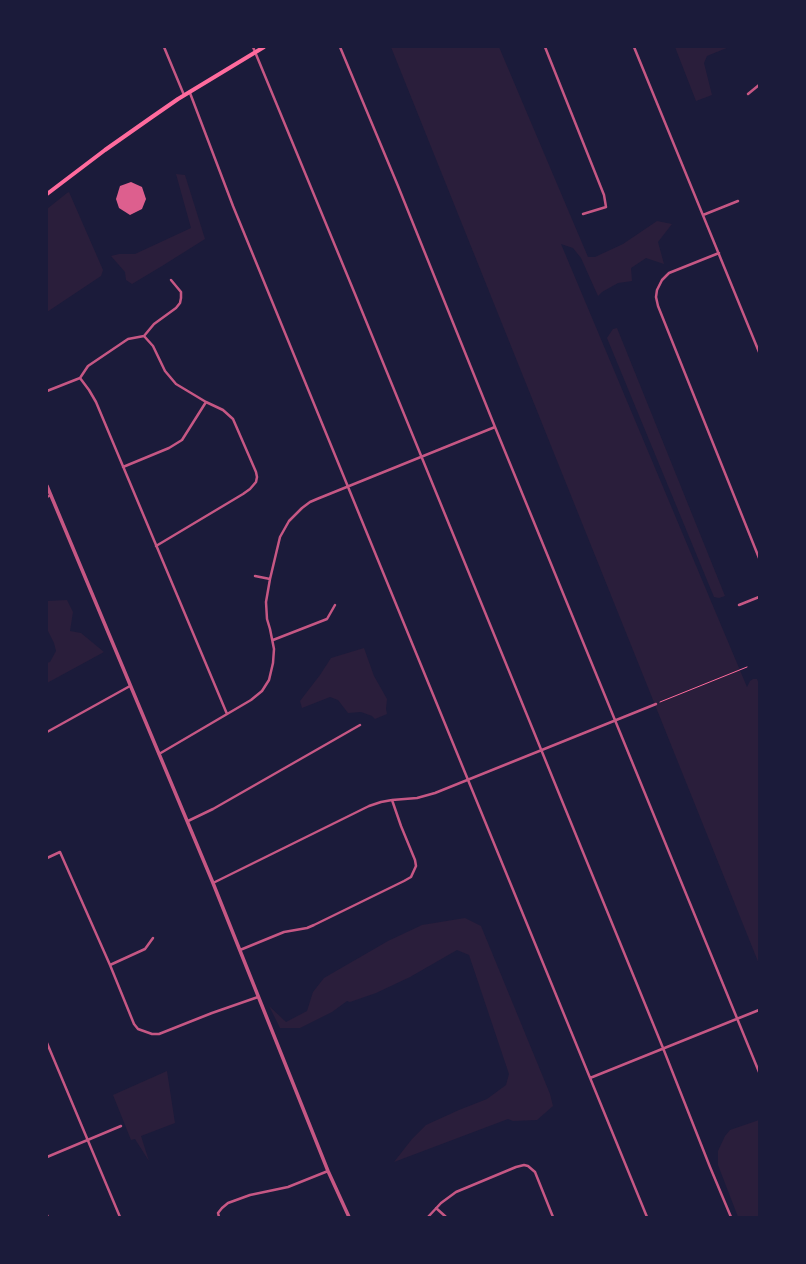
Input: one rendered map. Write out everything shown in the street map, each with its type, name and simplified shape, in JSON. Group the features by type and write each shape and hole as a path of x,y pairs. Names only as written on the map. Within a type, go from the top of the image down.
{"main road":[{"path":"47,194 105,150 184,96 264,47"}],"street":[{"path":"164,47 184,96"},
{"path":"253,47 663,1048 710,1167 732,1217"},
{"path":"340,47 759,1072"},
{"path":"544,47 604,195 606,207 583,214"},
{"path":"634,47 759,352"},
{"path":"748,94 759,85"},
{"path":"190,93 233,206 347,488 647,1217"},
{"path":"703,215 738,201"},
{"path":"719,252 669,273 662,280 657,290 656,297 658,306 759,558"},
{"path":"144,336 154,324 176,308 180,303 181,292 171,280"},
{"path":"47,391 80,378 88,366 123,341 132,337 144,336 150,341 157,352 170,379 182,389 223,410 233,419 256,472 256,482 243,494 156,546"},
{"path":"80,378 90,390 96,402 227,714"},
{"path":"123,467 169,448 182,440 206,402"},
{"path":"160,754 251,700 266,686 271,674 274,649 267,619 266,602 270,579 279,542 289,521 302,508 310,502 495,427"},
{"path":"47,486 49,496 188,821 328,1171 349,1217"},
{"path":"255,576 270,579"},
{"path":"739,605 759,597"},
{"path":"273,640 327,619 335,605"},
{"path":"47,732 131,686"},
{"path":"213,883 374,804 392,800 417,798 435,793 656,704"},
{"path":"188,821 213,809 360,724"},
{"path":"240,950 284,932 307,928 411,877 416,866 415,860 400,826 392,800"},
{"path":"47,858 60,852 110,965 134,1024 138,1029 152,1034 165,1032 212,1013 258,997"},
{"path":"110,965 145,949 153,938"},
{"path":"590,1078 759,1010"},
{"path":"47,1043 120,1217"},
{"path":"47,1157 121,1126"},
{"path":"428,1217 447,1198 456,1192 524,1165 528,1166 535,1172 553,1217"},
{"path":"219,1217 218,1213 228,1203 250,1195 288,1188 328,1171"},
{"path":"436,1208 446,1217"}],"path":[{"path":"656,704 747,667"}],"shaded area":[{"path":"391,47 499,47 588,257 595,257 623,244 657,221 672,224 658,242 664,264 646,258 631,268 632,281 618,283 598,296 581,258 573,248 561,244 747,687 753,679 757,679 759,684 759,964"},
{"path":"675,47 729,47 707,56 704,63 712,95 696,101"},
{"path":"176,174 185,175 205,239 132,284 126,280 125,272 111,256 119,254 135,254 191,228"},
{"path":"69,192 103,270 101,276 47,312 47,209"},
{"path":"617,328 725,596 719,598 714,597 607,338 613,329"},
{"path":"67,600 73,612 70,631 81,633 104,652 47,683 47,663 50,662 56,651 47,629 47,601"},
{"path":"364,648 374,676 387,699 387,714 375,719 372,716 361,712 348,713 338,700 330,697 302,708 300,701 331,658"},
{"path":"465,918 481,926 550,1094 553,1106 537,1120 513,1121 508,1119 394,1162 412,1139 426,1125 487,1099 506,1085 509,1074 469,955 457,950 410,977 376,993 350,1002 347,1001 332,1012 300,1028 280,1028 269,1006 286,1022 307,1011 313,992 324,978 388,941 422,925"},
{"path":"167,1071 175,1123 141,1136 149,1161 135,1139 131,1140 113,1095"},
{"path":"759,1120 759,1217 738,1217 718,1165 718,1151 725,1136 730,1130"}],"building":[{"path":"131,182 142,187 146,199 142,209 130,215 119,208 116,199 120,186"}]}
